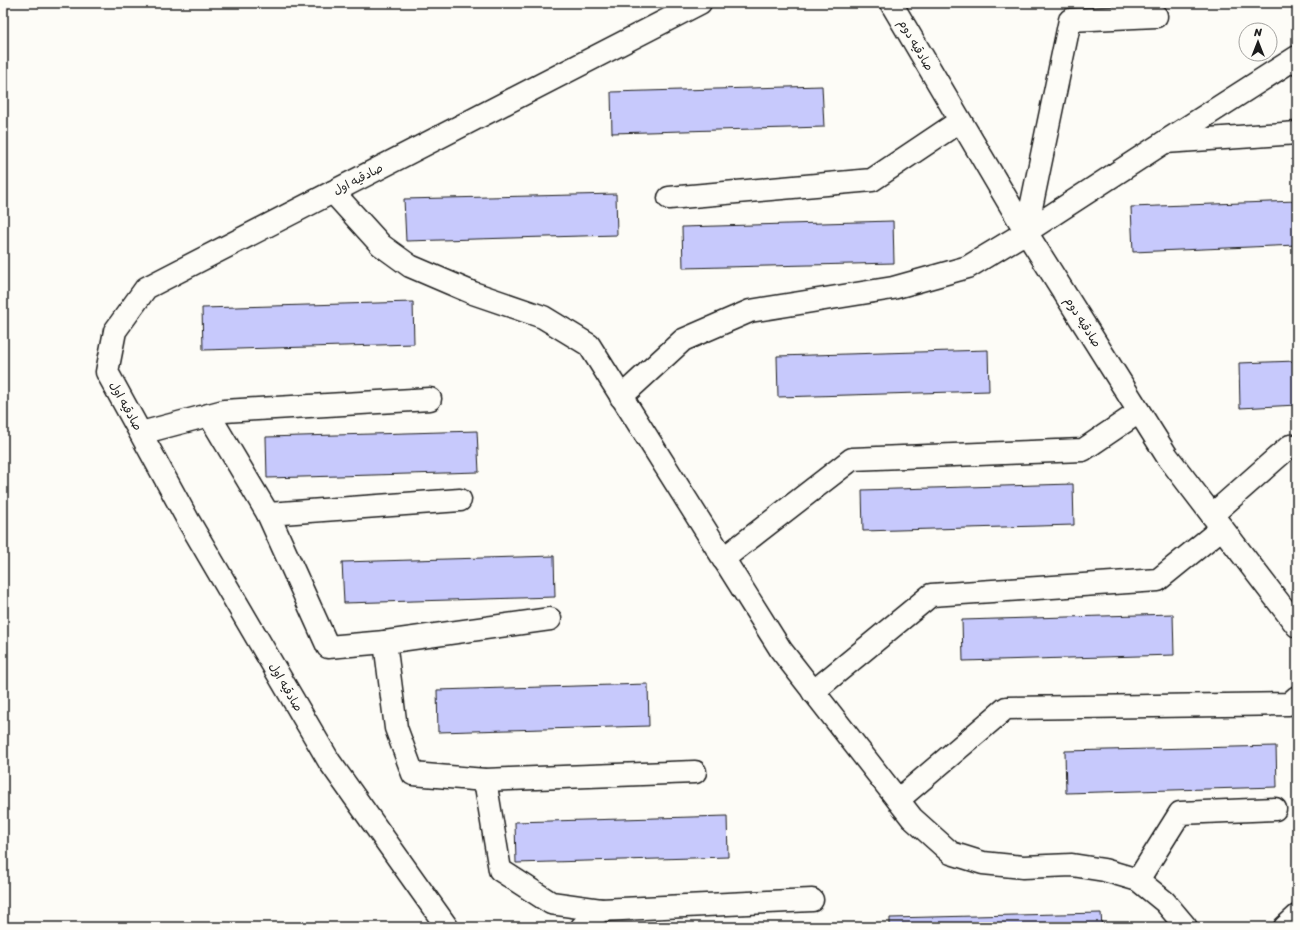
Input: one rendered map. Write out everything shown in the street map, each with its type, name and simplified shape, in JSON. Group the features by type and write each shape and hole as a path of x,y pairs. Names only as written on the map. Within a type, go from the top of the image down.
{"street":[{"name":"صادقیه اول","path":"447,927 329,761 188,520 107,372 115,330 146,288 700,3"},
{"name":"صادقیه دوم","path":"891,3 1026,232 1167,456 1297,626"},
{"path":"1026,232 1070,20 1156,16"},
{"path":"621,397 683,340 750,311 892,288 968,267 1026,232 1297,57"},
{"path":"669,198 872,180 960,121"},
{"path":"1163,143 1297,134"},
{"path":"333,192 381,245 410,266 473,293 543,317 589,345 781,650 912,818 951,853 983,863 1023,867 1072,865 1104,870 1138,880 1165,902 1186,927"},
{"path":"140,432 224,411 430,399"},
{"path":"723,559 852,459 1082,450 1139,412"},
{"path":"209,415 268,514 328,647 385,642 550,619"},
{"path":"813,692 931,595 1158,580 1217,522 1290,446 1297,446"},
{"path":"268,514 460,500"},
{"path":"385,642 396,728 414,774 485,780 695,772"},
{"path":"898,800 1006,708 1289,704 1297,697"},
{"path":"485,780 500,870 551,903 600,910 812,900"},
{"path":"1138,880 1180,813 1275,810"},
{"path":"582,927 600,910"},
{"path":"1285,927 1297,916"}],"building":[{"path":"822,86 824,127 612,133 611,92"},
{"path":"616,194 617,235 406,241 404,199"},
{"path":"1297,201 1297,245 1133,252 1131,207"},
{"path":"893,221 894,263 683,268 682,227"},
{"path":"413,302 414,344 203,350 202,308"},
{"path":"988,350 989,391 778,397 777,356"},
{"path":"1297,361 1297,405 1240,408 1239,363"},
{"path":"477,431 479,472 267,478 266,437"},
{"path":"1073,484 1074,525 863,531 862,490"},
{"path":"554,556 555,597 344,603 342,562"},
{"path":"1173,614 1174,655 963,661 962,620"},
{"path":"648,684 649,726 438,732 437,690"},
{"path":"1276,746 1277,787 1066,793 1065,751"},
{"path":"727,816 728,857 516,863 515,822"},
{"path":"1101,913 1102,927 890,927 890,918"}]}
